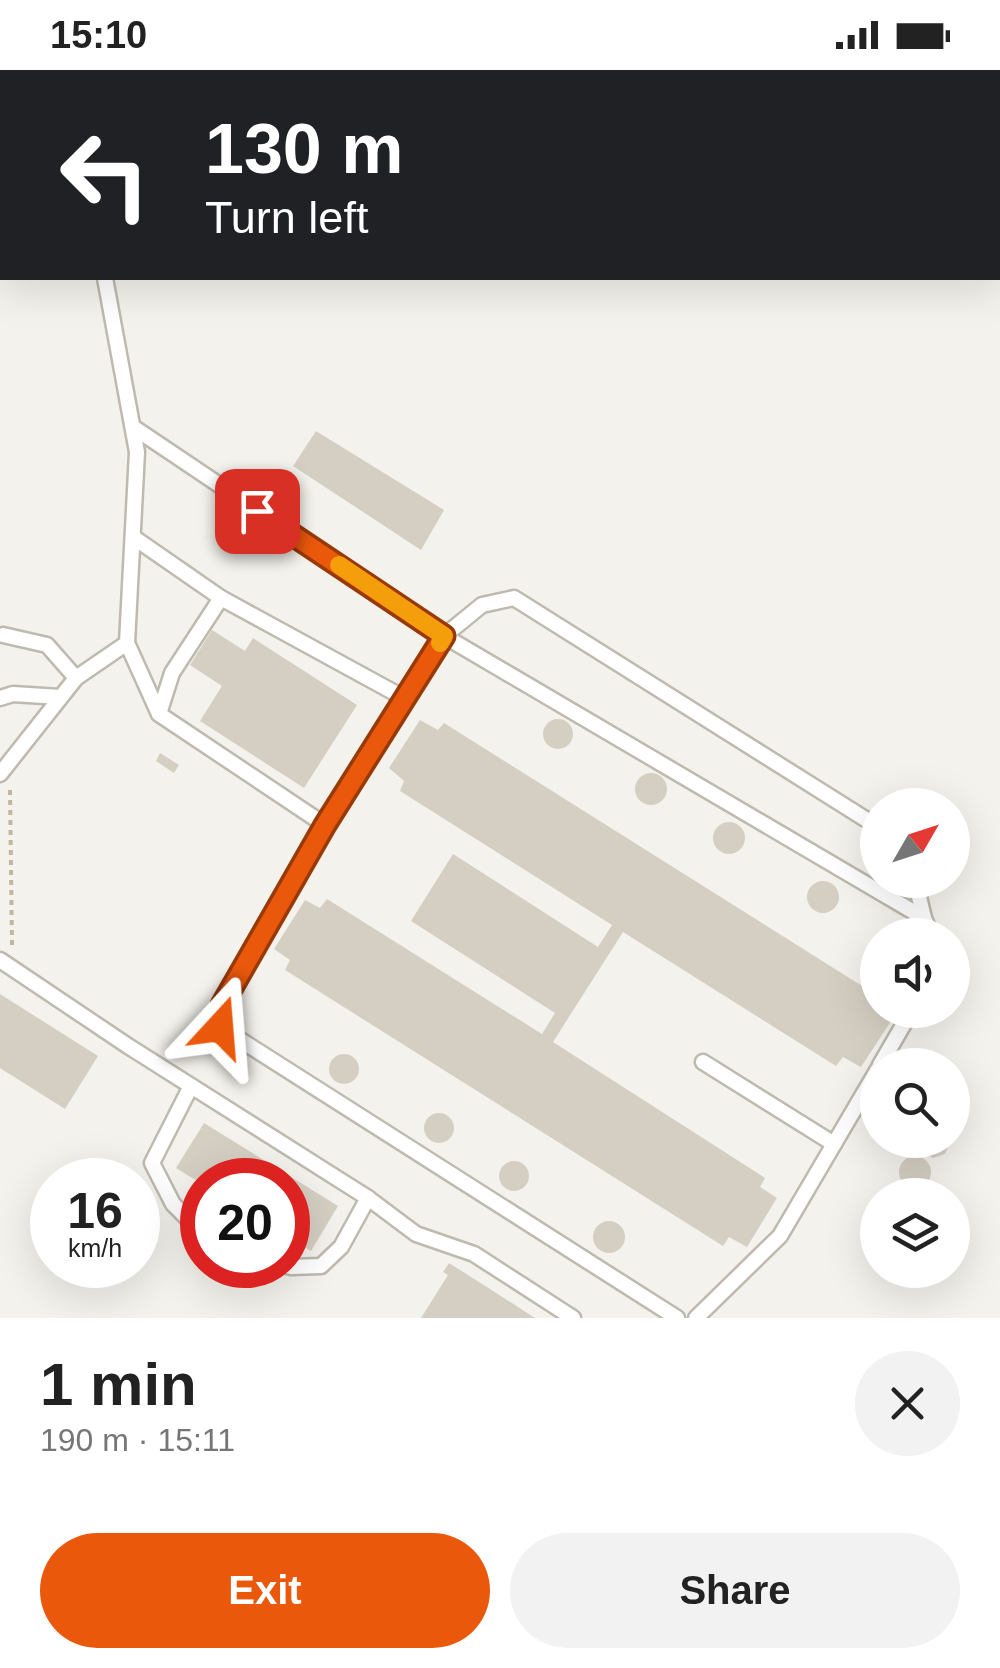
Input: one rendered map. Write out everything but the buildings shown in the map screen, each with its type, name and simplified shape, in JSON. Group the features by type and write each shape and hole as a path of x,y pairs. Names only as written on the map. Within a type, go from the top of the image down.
{"lane":[{"path":"105,280 138,452 126,643 159,714 325,825"},
{"path":"133,427 444,636 924,918"},
{"path":"133,537 220,598 406,699"},
{"path":"159,714 172,674 220,598"},
{"path":"677,1318 220,1027 222,1005 325,825 444,636 482,605 514,598 860,815"},
{"path":"3,634 46,645 76,678"},
{"path":"0,774 76,678 126,643"},
{"path":"0,698 13,694 60,698"},
{"path":"920,898 924,918"},
{"path":"6,964 368,1198 416,1234 474,1254 573,1318"},
{"path":"704,1062 834,1144"},
{"path":"180,1211 152,1163 191,1086"},
{"path":"696,1318 780,1236 860,1098"},
{"path":"310,1266 321,1266 342,1247 368,1198"}],"path":[{"path":"6,964 10,760"}],"slow traffic":[{"path":"339,565 444,636 440,643"}],"route":[{"path":"220,1027 222,1005 325,825 444,636 257,511"}]}
